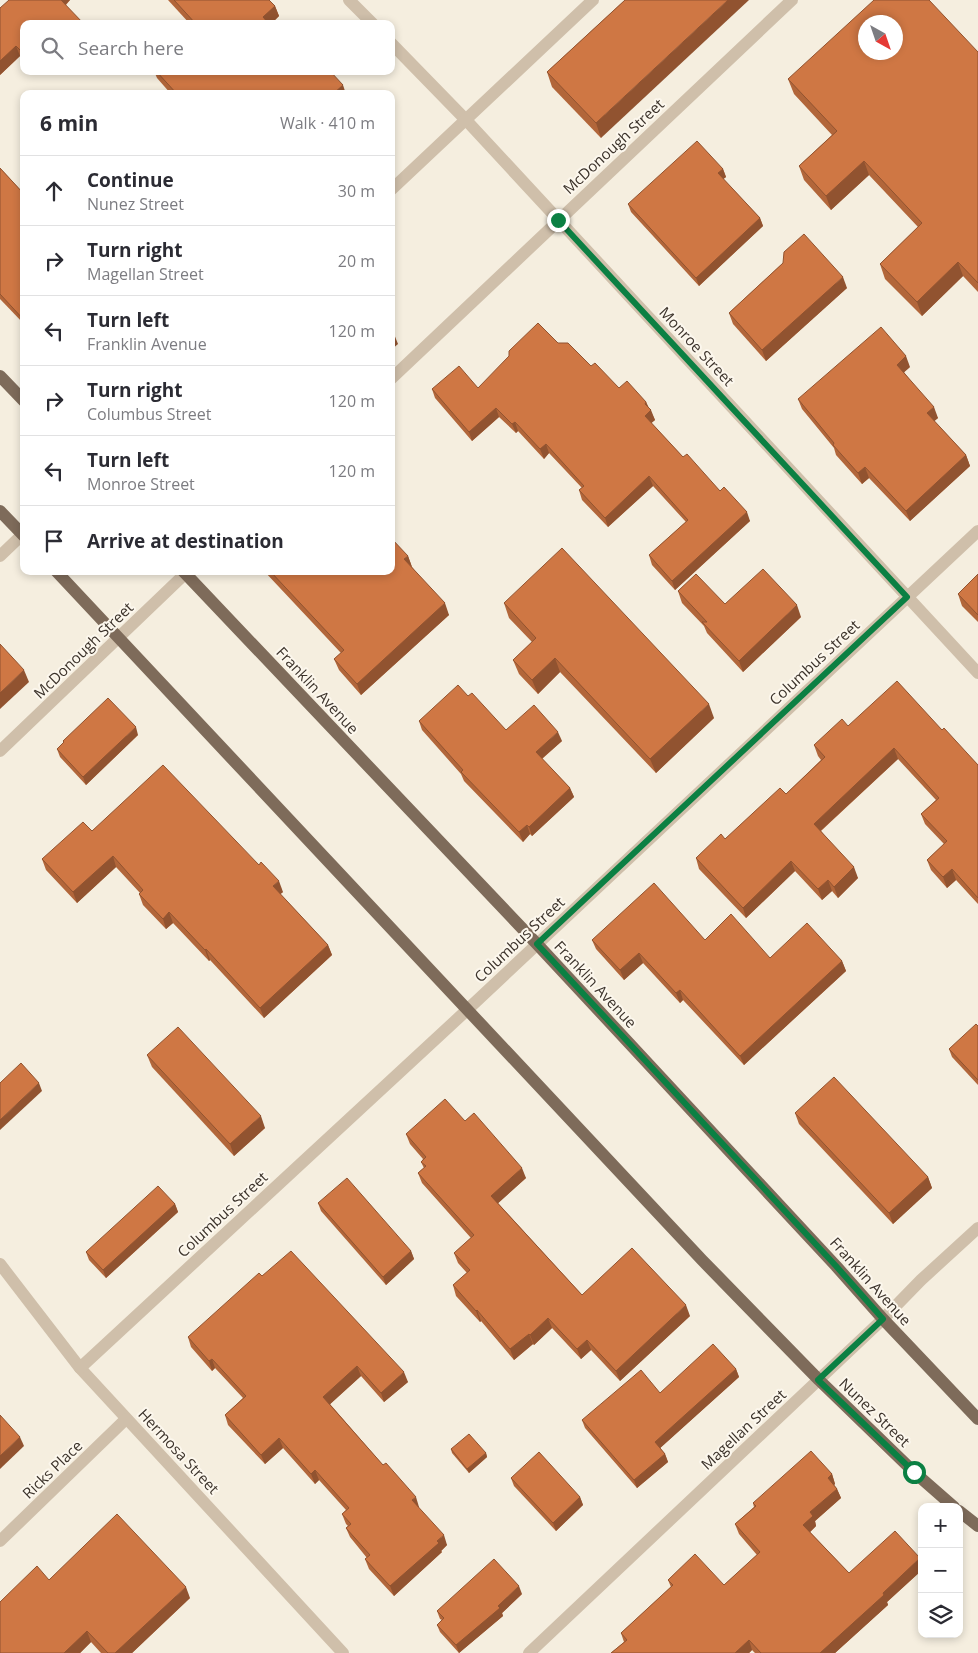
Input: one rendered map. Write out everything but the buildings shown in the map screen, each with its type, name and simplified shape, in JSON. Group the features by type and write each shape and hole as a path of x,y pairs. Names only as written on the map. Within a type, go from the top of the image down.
{"main road":[{"path":"0,376 20,397"},
{"path":"0,511 20,532"},
{"path":"60,575 652,1208 818,1380"},
{"name":"Franklin Avenue","path":"189,575 537,944 883,1319 978,1419"},
{"name":"Nunez Street","path":"818,1380 914,1472 949,1503"},
{"path":"963,1514 978,1526"}],"street":[{"path":"350,0 368,20"},
{"path":"395,186 593,0"},
{"name":"McDonough Street","path":"395,374 792,0"},
{"name":"Monroe Street","path":"395,47 466,120 978,672"},
{"name":"Columbus Street","path":"80,1368 467,1010 978,531"},
{"path":"0,556 20,538"},
{"name":"McDonough Street","path":"0,751 183,575"},
{"name":"Magellan Street","path":"529,1653 978,1228"},
{"name":"Hermosa Street","path":"0,1264 80,1368 343,1653"},
{"name":"Ricks Place","path":"0,1542 126,1419"}],"route":[{"path":"558,220 907,597 537,944 883,1319 818,1380 914,1472"}]}
